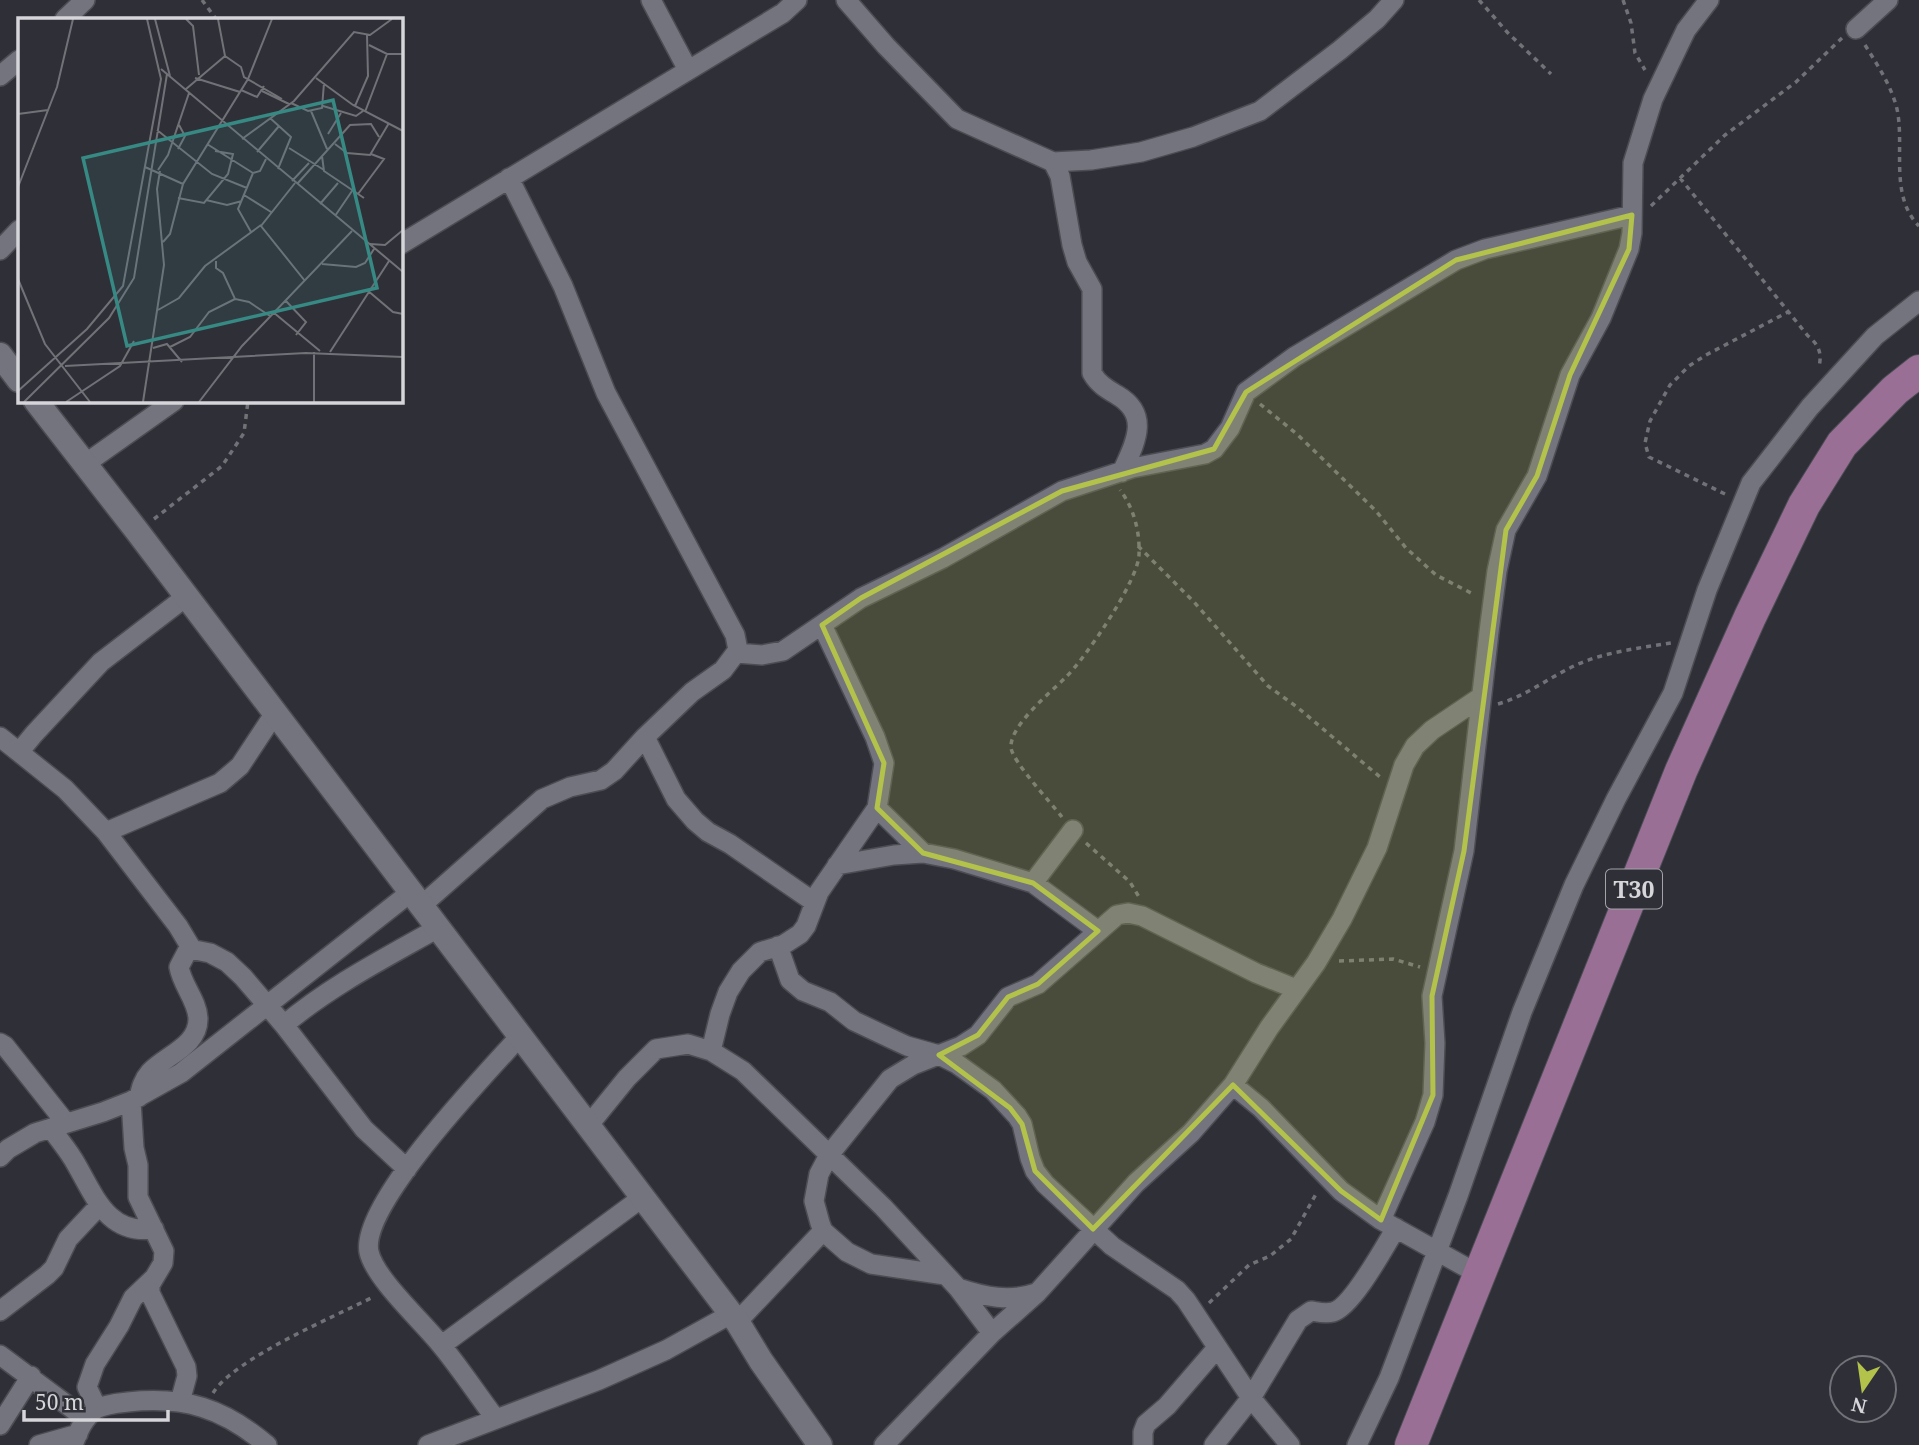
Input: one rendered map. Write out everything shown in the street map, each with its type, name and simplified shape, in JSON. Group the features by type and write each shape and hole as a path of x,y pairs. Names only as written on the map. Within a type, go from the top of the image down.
{"main road":[{"name":"T30","path":"1411,1445 1681,771 1756,605 1804,505 1842,444 1895,390 1919,371"}],"street":[{"path":"651,0 688,71"},
{"path":"846,0 894,55 957,119 1053,162 1091,160 1140,152 1193,137 1260,111 1340,50 1377,19 1394,0"},
{"path":"1214,1445 1251,1398 1298,1320 1311,1311 1324,1313 1340,1309 1376,1263 1425,1122 1433,1095 1435,1043 1432,996 1435,974 1464,851 1492,604 1506,530 1537,476 1570,375 1601,318 1629,249 1633,163 1658,88 1686,30 1709,0"},
{"path":"1856,29 1888,0"},
{"path":"402,243 783,13 795,1"},
{"path":"0,76 18,61"},
{"path":"1053,162 1060,176 1077,262 1092,289 1092,373 1104,387 1134,408 1138,420 1137,434 1116,474"},
{"path":"0,1157 35,1133 135,1099 181,1073 416,899 542,799 570,787 601,780 614,771 692,692 723,670 736,653 738,643 735,635 606,393 563,286 509,178"},
{"path":"736,653 773,655 783,651 842,609 943,558 1062,491 1087,481 1205,454 1214,449 1230,428 1246,392 1294,357 1456,260 1485,249 1632,220"},
{"path":"0,250 18,231"},
{"path":"1357,1445 1389,1378 1522,1012 1574,885 1673,693 1707,590 1751,483 1810,407 1875,335 1919,301"},
{"path":"0,355 18,379"},
{"path":"37,402 734,1318 820,1445"},
{"path":"85,464 173,402"},
{"path":"20,751 101,662 187,596"},
{"path":"712,1051 724,1003 741,971 760,952 792,942 800,934 806,926 814,902 877,808 884,763 875,737 822,625"},
{"path":"884,1445 992,1333 1037,1293 1136,1182 1191,1133 1233,1085 1316,963 1342,919 1377,848 1395,789 1415,746 1432,730 1481,703"},
{"path":"106,832 219,783 232,774 275,713"},
{"path":"0,737 65,789 106,832 178,926 190,949 179,967 198,1015 197,1029 188,1042 151,1072 142,1083 135,1099 134,1148 138,1165 138,1198 164,1251 163,1263 153,1279 133,1298 120,1326 95,1364 87,1387 83,1427"},
{"path":"645,737 676,799 695,821 814,902"},
{"path":"877,808 923,853"},
{"path":"1033,883 1073,830"},
{"path":"837,865 923,853 993,869 1033,883 1098,931"},
{"path":"1037,1293 1003,1298 978,1294 952,1281 871,1264 847,1252 823,1231 814,1201 820,1174 829,1155 890,1079 961,1046 978,1035 1008,997 1038,984 1116,915 1128,913 1142,916 1256,973 1296,989"},
{"path":"284,1025 308,1004 438,928"},
{"path":"778,946 790,980 803,991 830,1002 854,1021 891,1039 939,1055 976,1077 1010,1108 1022,1124 1030,1158 1035,1171 1045,1184 1130,1259 1177,1290 1196,1314 1251,1398 1290,1445"},
{"path":"190,949 210,953 227,962 243,977 284,1025 364,1129 407,1170"},
{"path":"495,1418 442,1346 392,1288 374,1263 369,1245 373,1228 392,1190 434,1132 520,1036"},
{"path":"0,1043 5,1046 58,1125 99,1206 122,1226 135,1230 154,1229"},
{"path":"589,1126 626,1078 656,1049 679,1044 712,1051 743,1071 883,1207 952,1281 992,1333"},
{"path":"1233,1085 1261,1108 1341,1191 1388,1224 1480,1275"},
{"path":"442,1346 643,1197"},
{"path":"0,1311 54,1268 68,1239 99,1206"},
{"path":"428,1445 599,1380 734,1318 823,1231"},
{"path":"153,1279 150,1293 186,1367 187,1376 180,1402"},
{"path":"1143,1445 1146,1424 1167,1406 1217,1348"},
{"path":"0,1355 31,1376 83,1427"},
{"path":"0,1425 31,1376"},
{"path":"39,1445 136,1401 180,1402 204,1406 234,1420 267,1445"}],"path":[{"path":"202,0 215,18"},
{"path":"1479,0 1508,33 1551,74"},
{"path":"1623,0 1631,23 1635,53 1658,88"},
{"path":"1632,220 1725,135 1796,82 1840,39 1856,29 1890,84 1898,111 1906,208 1919,226"},
{"path":"1680,178 1819,347 1821,361 1810,407"},
{"path":"1743,502 1649,457 1645,443 1650,421 1670,386 1689,366 1788,312"},
{"path":"1246,392 1298,435 1376,511 1406,548 1436,575 1492,604"},
{"path":"137,531 222,466 244,433 248,402"},
{"path":"1116,474 1134,514 1138,545 1137,567 1103,630 1068,676 1034,707 1011,743 1014,758 1073,830 1130,882 1140,899 1142,916"},
{"path":"1138,545 1194,602 1268,686 1395,789"},
{"path":"1481,703 1516,697 1578,664 1628,650 1690,641"},
{"path":"1316,963 1393,958 1435,974"},
{"path":"1196,1314 1250,1265 1270,1256 1291,1239 1326,1177"},
{"path":"204,1406 219,1383 256,1357 392,1288"}],"highlighted area":[{"path":"1632,215 1629,249 1570,375 1537,476 1506,530 1464,851 1432,996 1433,1095 1381,1220 1341,1191 1233,1085 1093,1229 1035,1171 1022,1124 1010,1108 939,1055 978,1035 1008,997 1038,984 1098,931 1033,883 923,853 877,808 884,763 822,625 861,598 1062,491 1214,449 1246,392 1456,260"}]}
